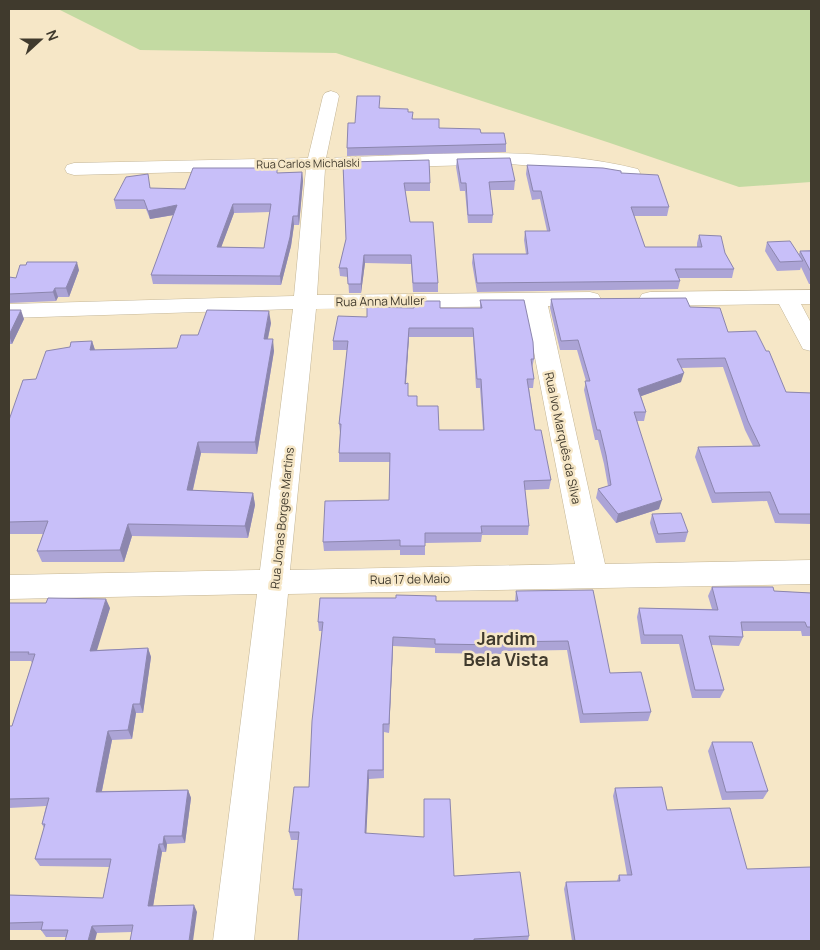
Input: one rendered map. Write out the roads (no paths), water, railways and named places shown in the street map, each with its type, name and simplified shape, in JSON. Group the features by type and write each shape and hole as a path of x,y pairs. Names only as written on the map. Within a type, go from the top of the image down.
{"street":[{"name":"Rua Jonas Borges Martins","path":"232,941 275,582 305,302 316,163 331,96"},
{"name":"Rua Carlos Michalski","path":"74,169 510,160 570,163 631,174"},
{"path":"786,297 811,344"},
{"name":"Rua Anna Muller","path":"9,311 305,302 811,297"},
{"name":"Rua Ivo Marquês da Silva","path":"535,300 592,576"},
{"name":"Rua 17 de Maio","path":"9,587 811,572"}],"district":[{"name":"Jardim Bela Vista","path":"506,648"}]}
